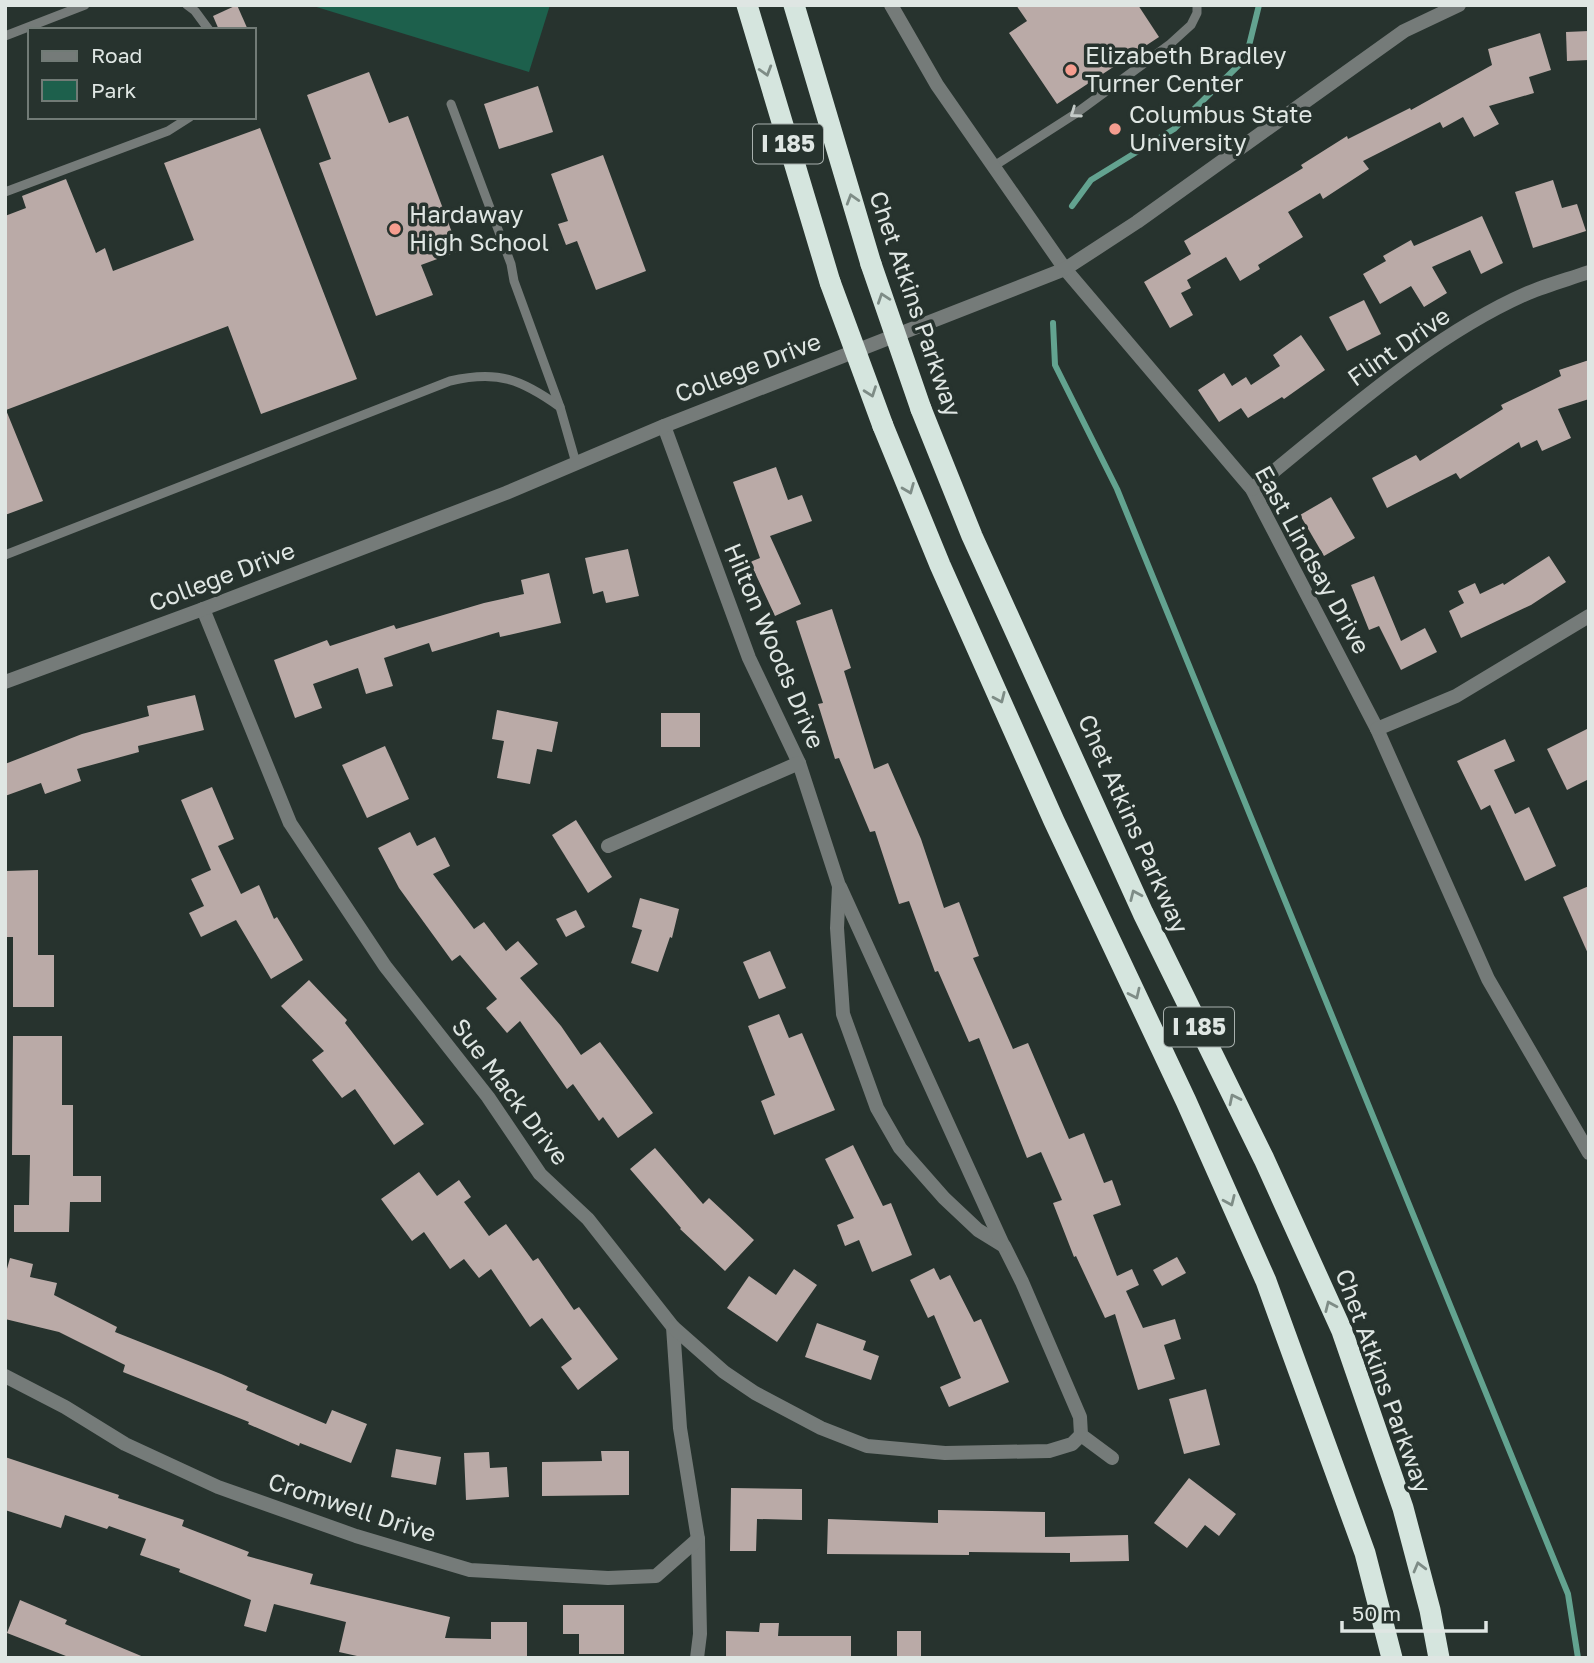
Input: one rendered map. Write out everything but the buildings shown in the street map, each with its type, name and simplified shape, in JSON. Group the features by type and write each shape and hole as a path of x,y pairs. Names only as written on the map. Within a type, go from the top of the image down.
{"highway":[{"name":"I 185","path":"747,5 830,282 883,426 940,565 1054,821 1186,1101 1266,1281 1364,1553 1392,1658"},
{"name":"Chet Atkins Parkway","path":"794,5 871,264 920,410 972,536 1143,913 1264,1159 1342,1331 1403,1508 1430,1610 1439,1658"}],"street":[{"name":"East Lindsay Drive","path":"891,5 937,85 1065,270 1252,489 1377,729 1488,979 1589,1153"},
{"name":"College Drive","path":"5,682 203,610 506,493 664,426 1065,270 1404,31 1459,5"},
{"name":"Flint Drive","path":"1252,489 1381,385 1448,336 1527,294 1589,272"},
{"name":"Hilton Woods Drive","path":"664,426 749,658 799,762 839,886 1022,1282 1080,1417 1081,1435"},
{"name":"Sue Mack Drive","path":"203,610 297,834 385,966 488,1097 540,1174 588,1219 673,1327 724,1371 755,1392 821,1428 867,1447 945,1452 1049,1451 1072,1444 1081,1435"},
{"path":"1377,729 1456,696 1589,616"},
{"path":"608,846 799,762"},
{"name":"Hilton Woods Drive","path":"839,886 837,928 843,1014 877,1108 900,1148 944,1199 978,1230 1004,1246"},
{"path":"673,1327 680,1428 698,1539 700,1634 697,1658"},
{"name":"Cromwell Drive","path":"5,1376 65,1407 125,1444 218,1487 356,1536 470,1570 608,1578 656,1576 698,1539"},
{"path":"1081,1435 1112,1458"}],"lane":[{"path":"5,36 85,5"},
{"path":"187,5 195,11 207,28"},
{"path":"994,166 1075,114 1169,45 1191,25 1197,13 1197,5"},
{"path":"451,104 511,264 514,281 560,407 576,463"},
{"path":"5,192 168,131 187,119"},
{"path":"5,555 450,381 475,376 501,377 532,387 560,407"}],"green space":[{"path":"310,5 550,5 529,72"}],"waterway":[{"path":"1072,206 1091,180 1174,129 1246,58 1259,5"},
{"path":"1053,323 1055,365 1117,489 1568,1594 1578,1658"}],"place":[{"name":"Elizabeth Bradley Turner Center","path":"1071,70"},
{"name":"Columbus State University","path":"1115,129"},
{"name":"Hardaway High School","path":"395,229"}]}
